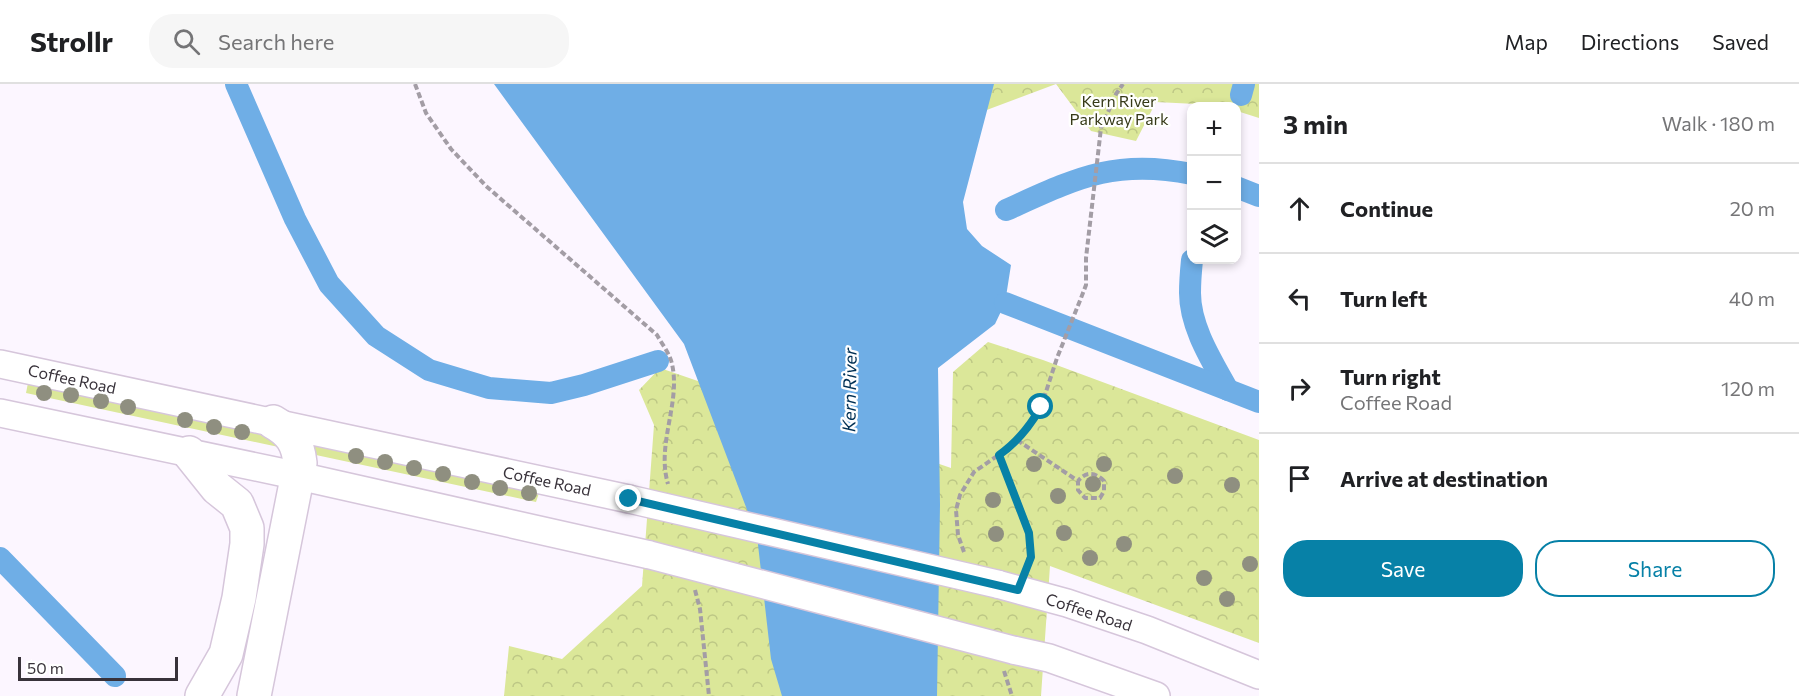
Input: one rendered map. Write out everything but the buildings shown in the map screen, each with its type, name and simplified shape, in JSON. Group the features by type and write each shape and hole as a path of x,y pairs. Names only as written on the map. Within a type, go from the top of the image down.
{"highway":[{"path":"254,696 300,463 296,443 284,428 273,422"},
{"path":"189,453 217,488 237,504 247,528 248,544 226,654 202,696"}],"main road":[{"name":"Coffee Road","path":"0,364 629,499 1008,587 1067,603 1147,630 1259,675"},
{"path":"0,412 650,555 1007,657 1049,658 1156,696"}],"path":[{"path":"415,84 426,113 451,149 486,186 657,335 672,362 674,384 665,451 665,476 668,486"},
{"path":"965,556 958,535 956,510 960,495 974,472 999,455 1029,428 1041,407 1082,298 1086,285 1086,258 1101,128 1106,113 1123,84"},
{"path":"1017,440 1078,481"},
{"path":"999,455 1029,533 1031,557 1008,587"},
{"path":"1090,473 1098,476 1104,482 1104,491 1100,498 1085,498 1078,490 1078,481 1084,474 1090,473"},
{"path":"694,586 700,609 709,696"},
{"path":"1007,657 1012,696"}],"green space":[{"path":"934,84 1056,84 920,135"},
{"name":"Kern River Parkway Park","path":"1056,84 1259,84 1259,118 1241,112 1241,102 1156,102 1136,141 1091,131"},
{"path":"988,342 1259,440 1259,643 1050,566 1041,696 504,696 509,646 562,659 642,586 654,425 639,390 660,368 951,468 953,372"},
{"path":"28,383 539,493 536,502 26,393"}],"water":[{"name":"Kern River","path":"494,84 994,84 963,202 967,229 982,246 1011,265 1005,303 995,324 938,368 940,505 937,696 782,696 771,659 757,536 684,344"}],"waterway":[{"path":"236,84 295,219 329,284 376,336 429,370 489,388 551,393 658,361"},
{"path":"1241,95 1244,84"},
{"path":"1006,210 1053,189 1096,174 1140,169 1187,173"},
{"path":"1241,189 1259,196"},
{"path":"1192,264 1190,293 1194,318 1209,356 1228,390"},
{"path":"1005,303 1259,402"},
{"path":"0,558 115,676"}],"route":[{"path":"629,499 1018,590 1031,557 1029,533 999,455 1013,445 1029,428 1041,407"}]}
